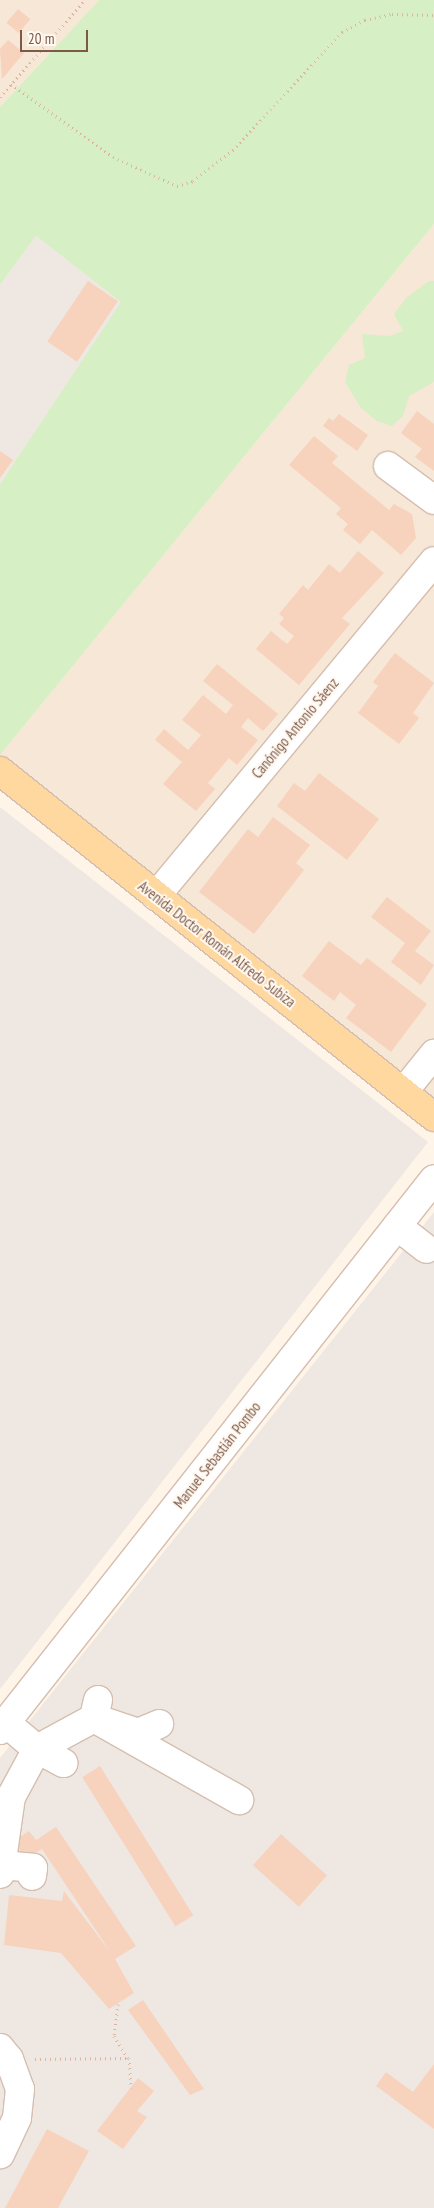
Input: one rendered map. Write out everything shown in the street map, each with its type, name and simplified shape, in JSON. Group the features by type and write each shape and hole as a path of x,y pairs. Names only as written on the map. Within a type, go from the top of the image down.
{"main road":[{"name":"Avenida Doctor Román Alfredo Subiza","path":"0,771 404,1091 434,1117"}],"street":[{"path":"388,466 434,500"},
{"name":"Canónigo Antonio Sáenz","path":"156,896 434,561"},
{"path":"404,1091 434,1054"},
{"name":"Manuel Sebastián Pombo","path":"3,1727 434,1179"},
{"path":"396,1226 426,1249"},
{"path":"96,1709 138,1733 159,1724"},
{"path":"32,1876 33,1868 1,1870 10,1797 37,1749 96,1709"},
{"path":"96,1709 239,1800"},
{"path":"3,1727 37,1749 64,1763"},
{"path":"0,2154 17,2118 20,2089 4,2054"}],"path":[{"path":"0,97 85,0"},
{"path":"11,84 113,157 178,186 193,181 233,150 342,32 365,20 392,14 434,15"},
{"path":"118,2004 114,2036 129,2058 130,2088"},
{"path":"4,2054 129,2058"}],"shaded area":[{"path":"0,0 99,0 0,107"},
{"path":"434,224 434,1117 0,771 0,755"},
{"path":"36,236 122,302 0,484 0,285"},
{"path":"0,807 428,1142 0,1689"},
{"path":"434,1212 434,2208 0,2208 0,1758"}],"green space":[{"path":"99,0 434,0 434,224 0,755 0,484 121,302 36,236 0,285 0,107"},
{"path":"429,281 434,281 434,382 409,396 403,416 392,426 377,421 361,408 345,382 349,365 365,358 362,334 390,336 403,331 394,314 406,298"}],"building":[{"path":"18,9 30,19 19,33 6,23"},
{"path":"8,40 24,53 2,79 0,49"},
{"path":"88,281 118,301 77,362 47,342"},
{"path":"417,411 434,424 434,471 415,457 422,449 401,433"},
{"path":"339,414 368,435 357,451 323,426 329,418 333,421"},
{"path":"314,436 338,456 332,463 389,510 394,504 412,514 416,538 401,555 372,530 360,544 343,530 348,524 336,514 341,508 289,465"},
{"path":"0,451 13,460 0,478"},
{"path":"358,551 384,573 342,618 350,624 299,685 256,649 271,631 287,644 294,636 279,624 284,618 279,614 303,585 308,590 329,564 340,573"},
{"path":"395,653 434,683 413,713 419,718 399,744 358,713 378,686 373,682"},
{"path":"217,664 278,714 263,731 248,718 241,727 258,740 237,765 229,758 208,783 215,789 196,811 163,784 182,762 155,740 164,729 188,750 201,735 182,720 203,695 226,714 233,705 203,681"},
{"path":"319,773 379,819 347,860 277,806 294,783 305,791"},
{"path":"273,817 310,845 296,863 304,870 254,934 199,892 248,829 258,837"},
{"path":"387,897 431,931 415,951 434,965 421,985 391,962 405,943 371,917"},
{"path":"329,941 361,965 367,958 427,1004 391,1052 346,1018 356,1005 340,992 334,1001 302,976"},
{"path":"100,1766 193,1915 175,1926 82,1777"},
{"path":"56,1827 136,1946 115,1959 134,1993 109,2009 61,1953 4,1945 9,1895 62,1901 64,1891 111,1953 42,1849 26,1859 14,1841 29,1831 36,1840"},
{"path":"281,1834 327,1875 299,1907 253,1865"},
{"path":"143,2000 204,2089 190,2095 128,2010"},
{"path":"434,2064 434,2129 376,2086 386,2072 413,2092"},
{"path":"138,2078 154,2091 137,2111 147,2117 123,2149 97,2131"},
{"path":"47,2129 89,2151 58,2208 5,2208"}]}
